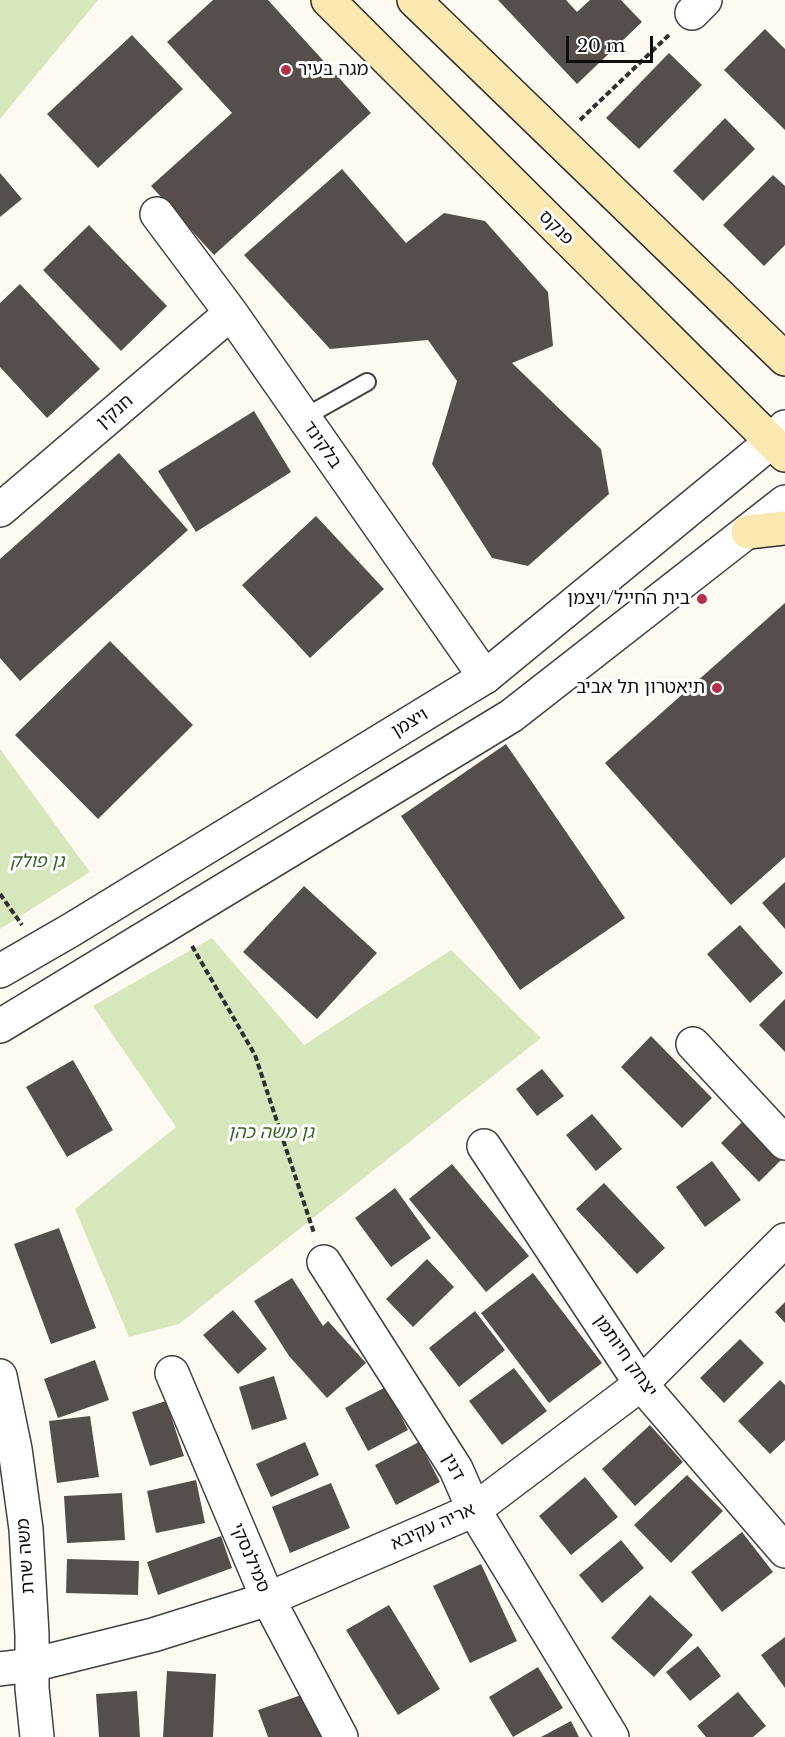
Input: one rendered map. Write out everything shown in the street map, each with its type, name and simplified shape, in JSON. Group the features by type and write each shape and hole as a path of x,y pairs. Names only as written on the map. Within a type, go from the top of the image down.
{"main road":[{"name":"פנקס","path":"328,0 780,441"},
{"path":"414,0 557,141 785,359"},
{"path":"748,532 785,528"}],"street":[{"name":"בלקינד","path":"157,214 231,313 485,677"},
{"name":"חנקין","path":"0,510 231,313"},
{"name":"ויצמן","path":"0,971 485,677 780,441"},
{"path":"0,1026 511,716 785,502"},
{"path":"693,1044 785,1143"},
{"name":"יצחק חיותמן","path":"484,1146 641,1384 785,1551"},
{"name":"אריה עקיבא","path":"0,1669 32,1665 153,1635 268,1599 474,1510 641,1384 785,1240"},
{"name":"דנין","path":"324,1262 456,1469 474,1510 612,1737"},
{"name":"סמילנסקי","path":"172,1373 268,1599 341,1737"},
{"name":"משה שרת","path":"0,1376 15,1449 26,1529 37,1737"}],"lane":[{"path":"303,418 367,382"}],"path":[{"path":"557,141 699,7"},
{"path":"176,919 255,1055 324,1262"}],"green space":[{"path":"0,0 98,0 0,119"},
{"name":"גן פולק","path":"0,749 90,872 0,929"},
{"name":"גן משה כהן","path":"212,938 304,1045 451,950 541,1038 179,1324 129,1337 75,1209 176,1127 93,1006"}],"building":[{"path":"213,0 268,0 371,113 214,255 151,186 232,113 167,42"},
{"path":"498,0 566,0 577,12 590,0 621,0 642,22 577,84"},
{"path":"765,29 785,49 785,130 724,70"},
{"path":"132,35 183,89 98,168 47,114"},
{"path":"669,53 702,85 639,149 606,118"},
{"path":"725,118 755,149 703,201 673,171"},
{"path":"342,169 406,243 444,213 485,221 548,292 553,346 512,363 601,449 609,494 528,566 492,558 432,464 457,381 428,340 330,349 244,255"},
{"path":"0,173 22,199 0,217"},
{"path":"773,175 785,186 785,245 764,266 723,225"},
{"path":"89,225 167,306 121,351 43,270"},
{"path":"20,284 100,369 47,418 0,367 0,303"},
{"path":"254,411 291,472 196,532 158,471"},
{"path":"119,453 188,530 20,681 0,658 0,559"},
{"path":"316,516 384,589 310,658 242,585"},
{"path":"785,603 785,857 731,905 605,763"},
{"path":"110,641 193,725 98,819 15,735"},
{"path":"506,744 625,918 520,990 401,816"},
{"path":"785,882 785,929 762,903"},
{"path":"304,886 377,953 317,1019 243,952"},
{"path":"740,925 783,973 750,1003 707,954"},
{"path":"785,999 785,1052 759,1025"},
{"path":"651,1036 712,1098 682,1128 621,1067"},
{"path":"73,1060 113,1130 67,1157 26,1087"},
{"path":"542,1069 564,1096 537,1116 516,1089"},
{"path":"592,1114 622,1149 596,1171 566,1135"},
{"path":"743,1121 781,1160 759,1182 721,1143"},
{"path":"712,1161 741,1200 705,1227 676,1187"},
{"path":"452,1164 529,1256 486,1292 409,1199"},
{"path":"604,1183 665,1248 637,1274 576,1209"},
{"path":"395,1188 431,1238 391,1267 355,1218"},
{"path":"59,1228 96,1328 51,1344 14,1244"},
{"path":"427,1259 454,1287 413,1327 386,1299"},
{"path":"533,1273 602,1363 549,1403 481,1313"},
{"path":"292,1278 323,1326 328,1321 366,1363 327,1398 289,1356 254,1301"},
{"path":"785,1302 785,1323 775,1312"},
{"path":"233,1310 267,1349 238,1374 203,1335"},
{"path":"475,1311 505,1350 459,1387 429,1348"},
{"path":"740,1339 764,1363 724,1403 700,1378"},
{"path":"95,1360 109,1400 58,1418 44,1379"},
{"path":"514,1368 547,1411 502,1445 469,1401"},
{"path":"274,1376 287,1419 252,1430 239,1387"},
{"path":"780,1380 785,1385 785,1440 770,1454 738,1421"},
{"path":"386,1387 408,1430 368,1451 345,1408"},
{"path":"166,1401 184,1456 150,1466 132,1412"},
{"path":"90,1416 99,1477 57,1483 49,1421"},
{"path":"650,1425 683,1462 635,1506 602,1469"},
{"path":"305,1442 319,1475 271,1497 256,1464"},
{"path":"419,1442 440,1482 396,1505 375,1465"},
{"path":"687,1475 723,1511 671,1563 634,1525"},
{"path":"585,1477 618,1517 571,1555 539,1516"},
{"path":"196,1480 205,1523 156,1533 147,1491"},
{"path":"331,1483 350,1528 290,1553 272,1507"},
{"path":"122,1493 125,1540 67,1543 64,1496"},
{"path":"742,1532 773,1572 722,1612 691,1572"},
{"path":"221,1536 232,1568 158,1595 147,1562"},
{"path":"621,1540 644,1568 602,1603 579,1575"},
{"path":"67,1559 139,1561 138,1595 66,1593"},
{"path":"481,1564 517,1641 470,1663 433,1586"},
{"path":"650,1595 693,1635 654,1677 611,1638"},
{"path":"389,1605 440,1689 398,1715 346,1630"},
{"path":"785,1637 785,1688 761,1655"},
{"path":"698,1646 721,1676 690,1701 666,1672"},
{"path":"538,1667 563,1708 513,1737 489,1697"},
{"path":"167,1671 216,1674 213,1737 163,1737"},
{"path":"137,1691 140,1737 99,1737 96,1694"},
{"path":"310,1692 326,1737 268,1737 258,1710"},
{"path":"738,1692 766,1726 753,1737 706,1737 697,1726"},
{"path":"571,1721 579,1737 541,1737"}],"place":[{"name":"מגה בעיר","path":"286,70"},
{"name":"בית החייל/ויצמן","path":"702,599"},
{"name":"תיאטרון תל אביב","path":"717,688"}]}
